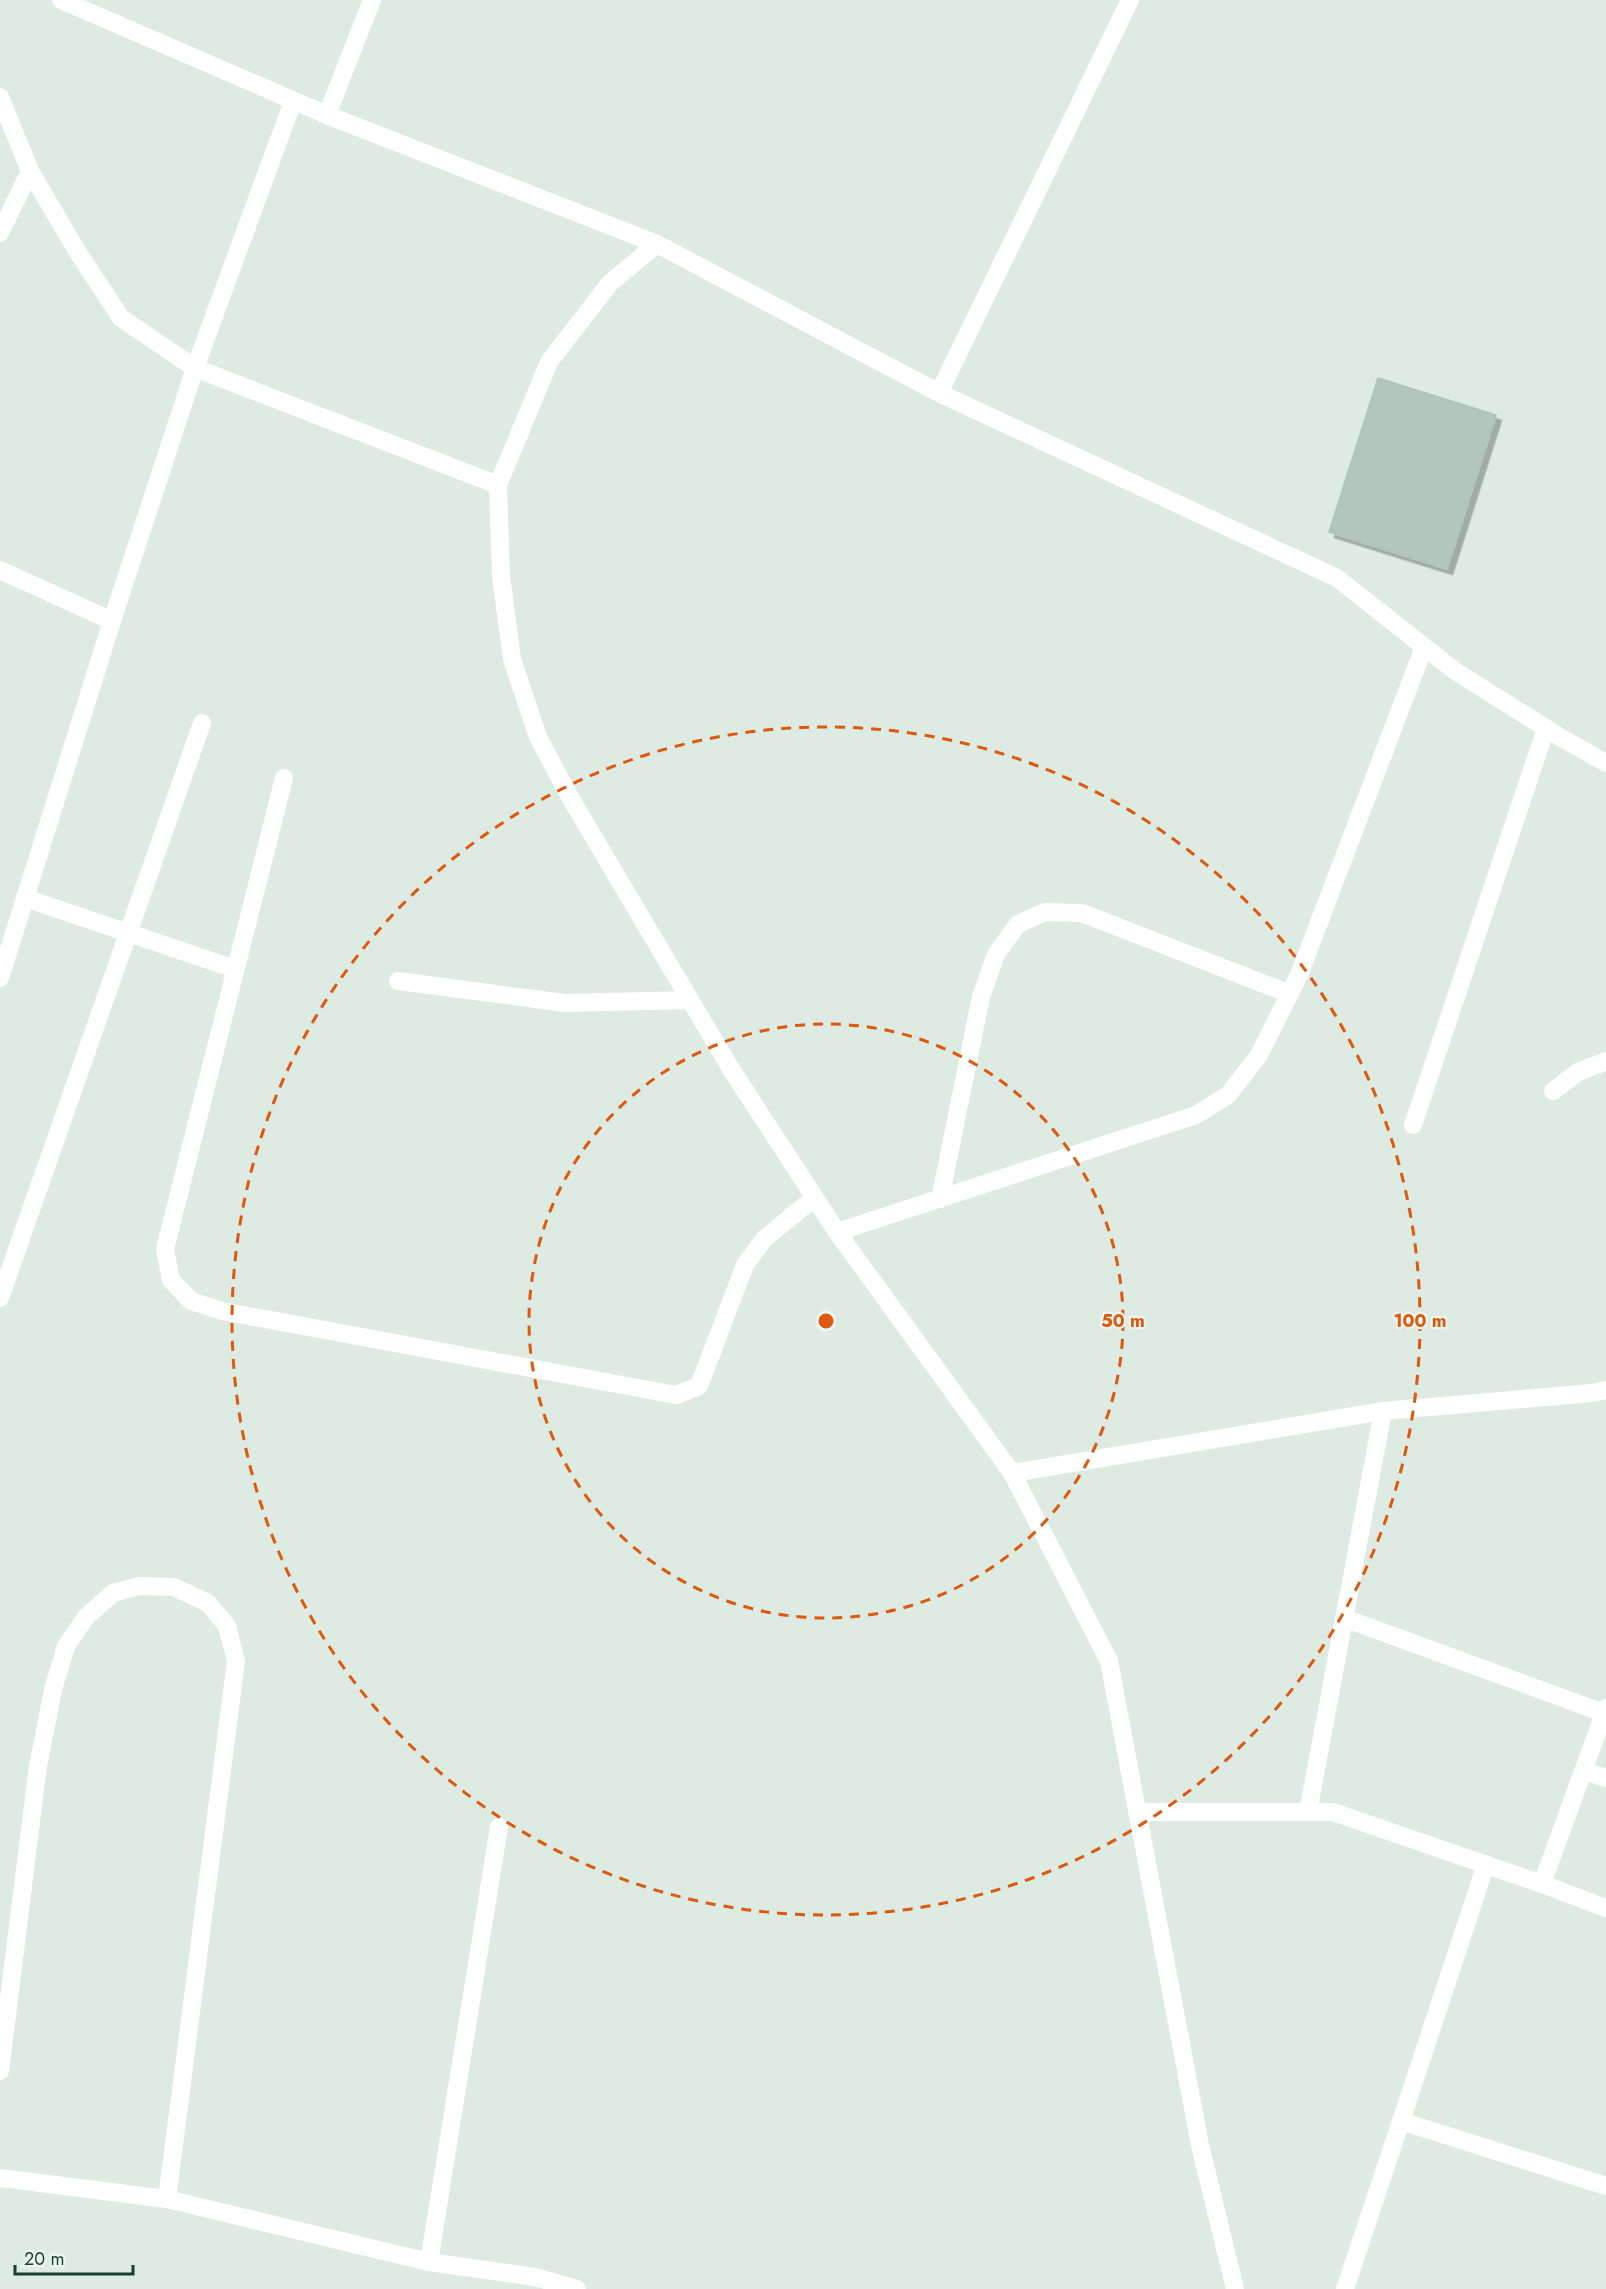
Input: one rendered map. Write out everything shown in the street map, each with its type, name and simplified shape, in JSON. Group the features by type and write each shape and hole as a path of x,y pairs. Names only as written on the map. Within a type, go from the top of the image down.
{"street":[{"path":"61,0 327,115 657,244 939,393 1337,578 1455,671 1606,763"},
{"path":"327,115 372,0"},
{"path":"939,393 1130,0"},
{"path":"0,97 30,171 77,251 121,318 195,369 498,485"},
{"path":"0,978 112,621 195,369 293,101"},
{"path":"0,233 30,171"},
{"path":"657,244 610,283 549,362 498,485 501,576 512,659 538,737 571,799 690,1000 837,1232 1012,1473 1109,1661 1200,2145 1235,2289"},
{"path":"0,570 112,621"},
{"path":"837,1232 1196,1115 1228,1095 1258,1055 1299,975 1424,647"},
{"path":"0,1298 202,723"},
{"path":"1413,1125 1546,728"},
{"path":"284,778 165,1249 171,1280 191,1302 222,1311 676,1395 699,1386 745,1265 764,1239 814,1198"},
{"path":"25,898 235,969"},
{"path":"940,1199 981,997 996,954 1018,924 1045,912 1082,913 1290,993"},
{"path":"398,981 565,1003 690,1000"},
{"path":"1553,1092 1578,1072 1606,1061"},
{"path":"1012,1473 1383,1411 1606,1390"},
{"path":"1308,1812 1383,1411"},
{"path":"0,2071 38,1766 52,1690 66,1646 86,1617 113,1593 139,1586 174,1587 208,1603 227,1626 236,1661 166,2199"},
{"path":"1344,1618 1605,1711 1542,1884"},
{"path":"1584,1771 1606,1778"},
{"path":"1137,1812 1333,1812 1606,1908"},
{"path":"429,2262 499,1827"},
{"path":"1345,2289 1486,1864"},
{"path":"1401,2121 1606,2186"},
{"path":"0,2178 166,2199 429,2262 535,2277 577,2289"}],"building":[{"path":"1378,378 1496,415 1447,569 1329,532"}]}
